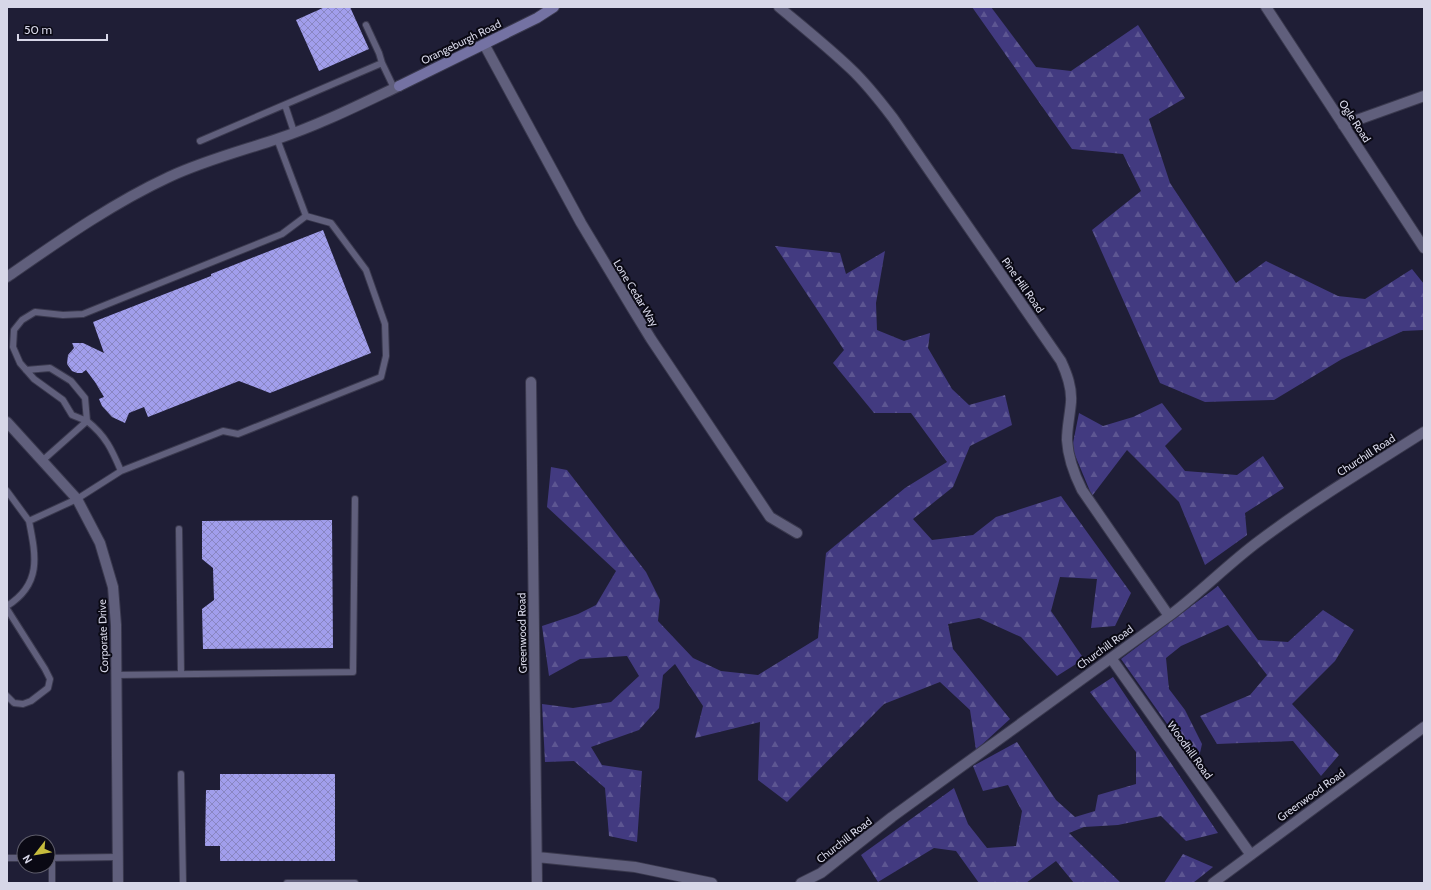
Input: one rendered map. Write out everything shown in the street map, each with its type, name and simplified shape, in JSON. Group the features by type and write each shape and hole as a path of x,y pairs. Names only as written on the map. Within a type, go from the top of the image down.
{"main road":[{"name":"Orangeburgh Road","path":"397,87 537,18 554,7"}],"street":[{"name":"Pine Hill Road","path":"779,7 852,69 893,118 1061,361 1070,386 1071,401 1067,440 1075,475 1082,490 1169,616"},
{"name":"Ogle Road","path":"1266,7 1424,248"},
{"name":"Lone Cedar Way","path":"484,44 580,223 651,339 770,517 797,533"},
{"path":"7,278 62,239 114,206 170,177 320,122 397,87"},
{"path":"1343,125 1424,96"},
{"name":"Greenwood Road","path":"531,382 537,883"},
{"name":"Corporate Drive","path":"7,422 77,499 100,542 113,587 116,625 118,883"},
{"name":"Churchill Road","path":"801,883 821,873 892,817 1191,600 1258,542 1291,517 1424,432"},
{"name":"Woodhill Road","path":"1110,658 1250,855"},
{"name":"Greenwood Road","path":"1213,883 1424,727"},
{"path":"537,857 635,867 712,883"}],"lane":[{"path":"366,25 382,63 397,87"},
{"path":"200,141 382,63"},
{"path":"285,105 294,132"},
{"path":"277,139 306,216"},
{"path":"121,471 110,447 96,428 87,421 72,415 63,400 34,379 20,363 13,347 14,330 22,320 35,312 63,315 83,314 282,234 306,216"},
{"path":"28,521 77,499 121,471 223,431 238,434 381,377 386,356 385,324 366,270 332,223 306,216"},
{"path":"26,370 50,368 72,381 85,398 87,421"},
{"path":"42,461 87,421"},
{"path":"7,491 28,521 36,557 33,573 27,587 16,600 7,606"},
{"path":"116,675 353,672 355,498"},
{"path":"179,529 181,673"},
{"path":"7,609 50,679 48,688 31,701 23,704 14,703 7,696"},
{"path":"181,774 183,883"},
{"path":"56,858 118,857"},
{"path":"287,883 355,882"}],"green space":[{"path":"972,7 991,7 1036,67 1071,71 1138,25 1185,98 1149,119 1170,183 1236,283 1266,261 1338,296 1365,299 1412,269 1424,284 1424,330 1403,331 1342,359 1274,400 1205,402 1160,383 1092,230 1141,191 1123,154 1072,149"},
{"path":"775,246 840,253 846,274 885,251 876,303 877,330 904,341 930,333 928,348 952,389 969,405 1005,395 1012,425 970,446 953,487 913,519 932,540 973,535 996,517 1061,496 1131,593 1115,626 1091,628 1097,579 1060,577 1051,611 1084,659 1057,676 1021,637 979,618 948,624 953,649 1010,719 976,750 970,710 940,682 884,704 787,802 758,780 760,722 695,738 703,706 675,664 663,675 659,708 639,730 591,747 602,765 642,771 637,842 609,836 605,788 574,761 545,762 542,704 573,708 611,702 639,676 627,656 580,659 549,676 542,626 578,614 596,605 616,571 547,507 551,467 567,470 646,572 660,600 658,621 693,658 721,671 758,675 818,638 826,553 905,488 947,462 911,413 874,413 833,363 844,350"},
{"path":"1162,403 1182,429 1165,446 1185,471 1237,475 1263,456 1284,488 1245,513 1247,535 1205,565 1179,502 1127,450 1092,496 1072,448 1079,413 1103,426 1133,417"},
{"path":"1218,586 1258,640 1288,642 1323,610 1354,630 1335,661 1292,704 1339,755 1321,776 1293,741 1217,744 1200,716 1250,695 1267,675 1228,625 1181,646 1166,658 1169,689 1185,710 1202,744 1197,766 1121,659"},
{"path":"1113,677 1218,833 1186,841 1161,816 1118,825 1084,827 1069,833 1121,883 1074,883 1056,861 1026,883 979,883 956,851 934,848 878,882 861,855 954,788 968,824 987,848 1016,846 1022,811 1008,785 983,791 973,766 1017,742 1056,800 1075,817 1095,811 1098,795 1136,784 1136,752 1090,692"},
{"path":"1183,854 1213,867 1193,883 1164,883"}],"building":[{"path":"325,7 350,7 369,49 319,71 296,20"},
{"path":"323,230 371,353 270,393 239,381 148,417 144,407 129,413 125,423 112,417 102,406 99,399 104,397 86,370 82,373 77,373 72,371 67,364 68,355 74,348 72,343 83,343 104,353 93,322"},
{"path":"332,520 333,648 203,649 202,609 214,600 213,568 202,559 202,521"},
{"path":"220,774 335,774 335,861 220,861 220,846 205,846 206,790 220,790"}]}
